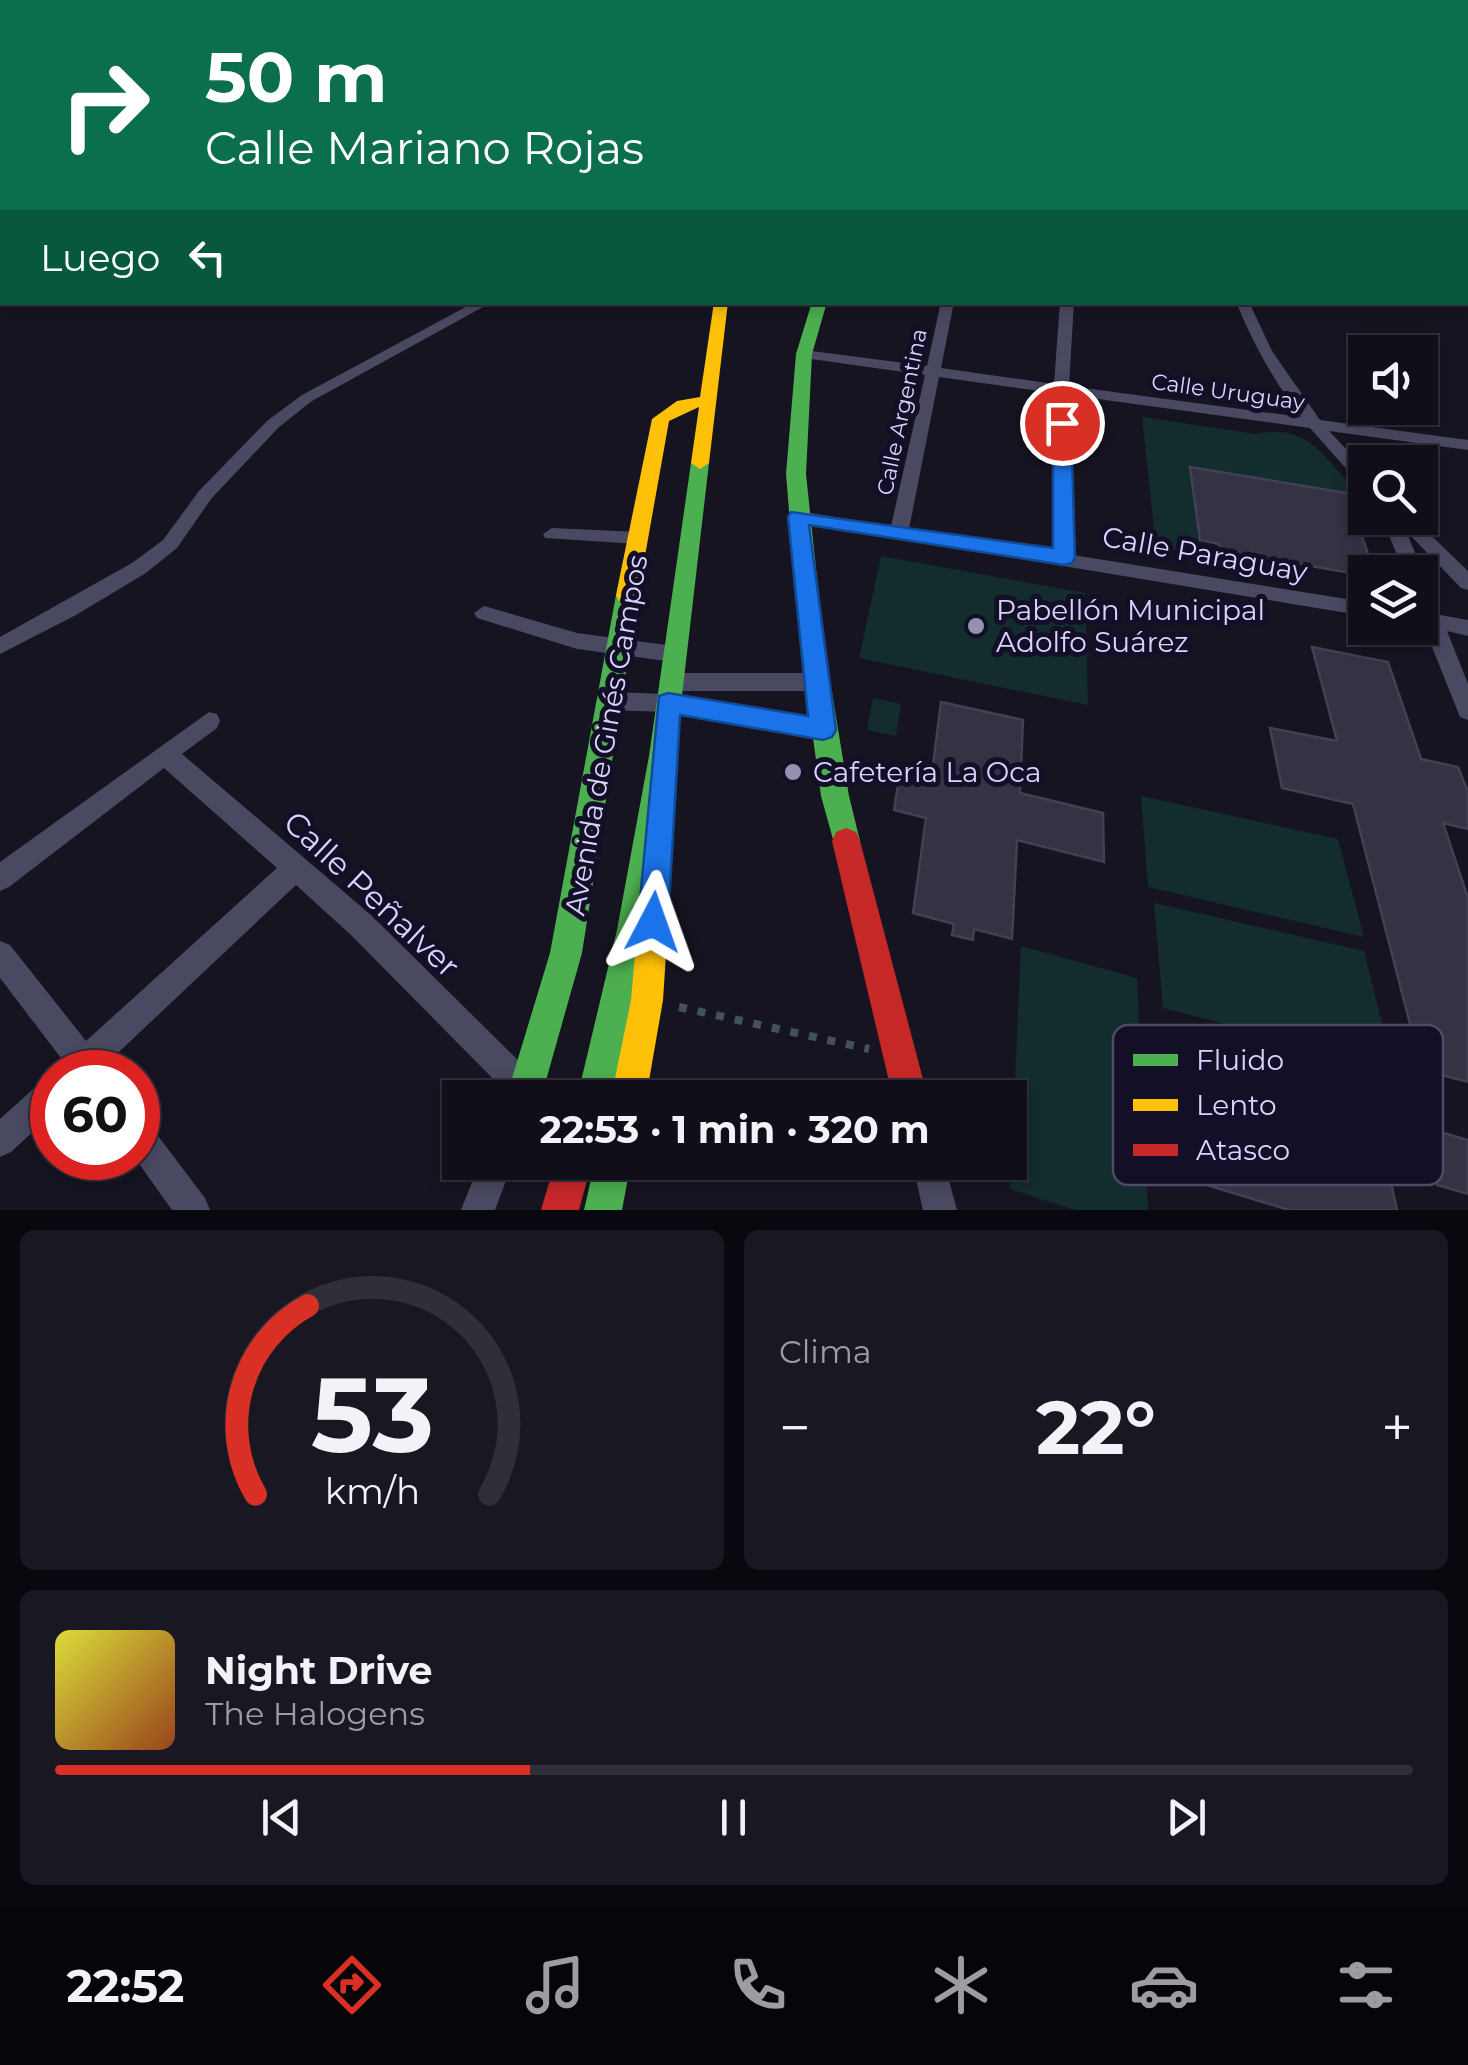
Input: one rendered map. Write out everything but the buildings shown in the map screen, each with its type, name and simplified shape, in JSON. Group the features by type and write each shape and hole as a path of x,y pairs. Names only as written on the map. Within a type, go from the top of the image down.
{"street":[{"path":"0,646 111,585 170,544 205,495 273,424 307,398 480,305"},
{"name":"Avenida de Ginés Campos","path":"631,1080 647,1000 669,692 720,305"},
{"path":"819,305 804,354 796,474 798,517 823,730 907,1080"},
{"name":"Calle Argentina","path":"899,531 947,305"},
{"path":"1064,557 1061,390 1066,305"},
{"path":"1243,305 1249,322 1314,427 1348,462"},
{"name":"Calle Uruguay","path":"804,354 1468,446"},
{"name":"Avenida de Ginés Campos","path":"528,1080 574,925 608,702 662,419 683,406 708,400"},
{"name":"Calle Paraguay","path":"798,517 1064,557 1348,606"},
{"path":"552,534 639,538"},
{"path":"1419,535 1468,583"},
{"path":"484,613 533,633 618,649 674,654"},
{"path":"1438,622 1468,628"},
{"path":"1437,645 1468,712"},
{"path":"608,702 669,692 817,682"},
{"path":"669,692 823,730"},
{"path":"0,878 209,721"},
{"name":"Calle Peñalver","path":"166,756 361,925 510,1080"},
{"name":"Avenida de Ginés Campos","path":"598,1080 632,930 662,756"},
{"path":"104,1050 296,868"},
{"path":"0,955 69,1050"},
{"path":"0,1141 30,1113"},
{"path":"160,1164 194,1210"},
{"path":"478,1210 490,1180"},
{"path":"560,1210 569,1180"},
{"path":"603,1210 610,1180"},
{"path":"932,1180 940,1210"}],"path":[{"path":"647,1000 901,1056"}],"green space":[{"path":"1142,417 1256,434 1290,434 1315,447 1348,482 1348,492 1190,468 1202,555 1156,547"},
{"name":"Pabellón Municipal Adolfo Suárez","path":"881,556 1085,593 1088,705 859,658"},
{"path":"873,698 901,704 896,736 867,730"},
{"path":"1141,796 1338,839 1364,937 1148,887"},
{"path":"1154,903 1364,951 1382,1025 1229,1025 1163,1008"},
{"path":"1021,946 1137,978 1139,1025 1113,1025 1113,1185 1147,1185 1148,1210 1075,1210 1010,1189 1010,1180 1027,1180 1027,1080 1015,1080"}],"traffic: fast":[{"path":"819,305 804,354 796,474 812,644 835,796 846,841"},
{"path":"598,1080 632,930 662,756 700,463"},
{"path":"528,1080 566,953 627,595"},
{"path":"603,1210 609,1180"}],"traffic: slow":[{"path":"700,463 721,305"},
{"path":"627,595 661,419 683,405 709,400"},
{"path":"631,1080 647,1000 654,909"}],"traffic: jam":[{"path":"846,841 906,1080"},
{"path":"560,1210 569,1180"}],"place":[{"name":"Pabellón Municipal Adolfo Suárez","path":"976,626"},
{"name":"Cafetería La Oca","path":"793,772"}],"route":[{"path":"653,922 668,703 823,730 798,517 1064,557 1062,423"}]}
